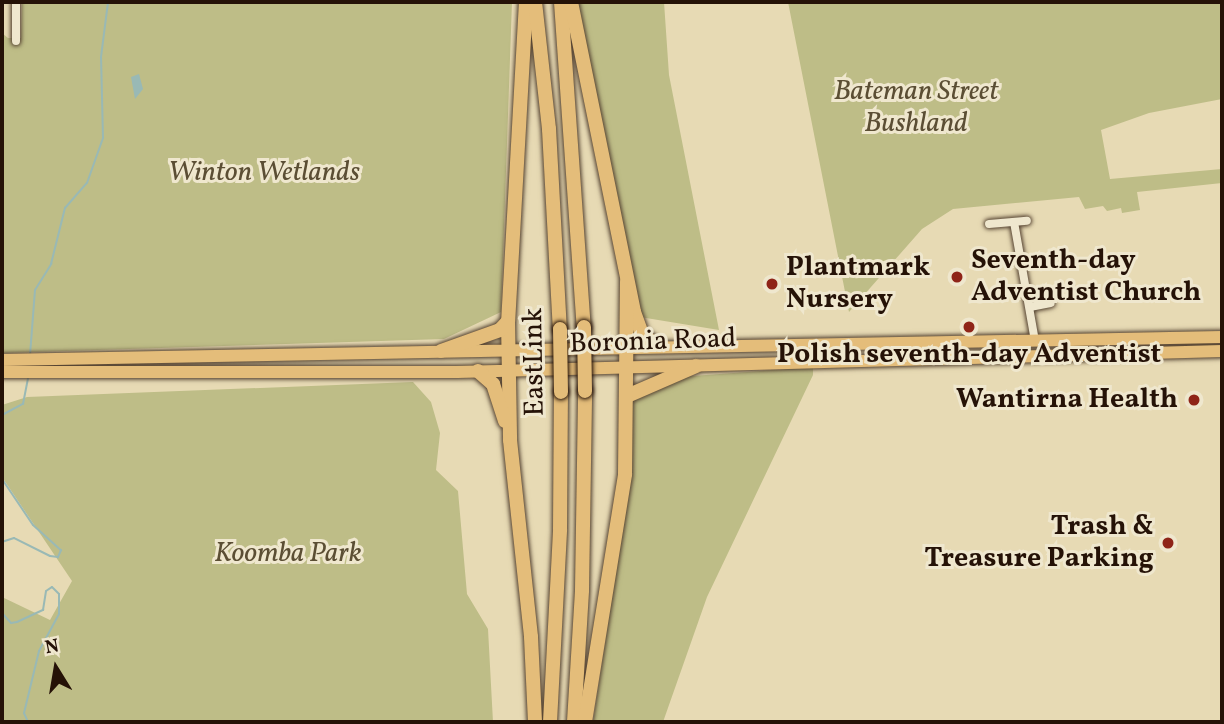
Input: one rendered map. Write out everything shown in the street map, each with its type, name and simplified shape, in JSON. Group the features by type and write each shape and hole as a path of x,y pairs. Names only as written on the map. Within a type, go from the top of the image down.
{"highway":[{"path":"526,2 526,62 508,321 510,440 531,637 535,722"},
{"name":"EastLink","path":"535,2 548,129 560,329 560,528 550,722"},
{"name":"EastLink","path":"561,2 584,327 582,590 574,722"},
{"path":"571,2 627,281 642,334 657,346"},
{"path":"585,722 619,524 627,396 627,281"},
{"path":"441,351 500,330 508,321"},
{"path":"627,396 696,366"},
{"path":"478,371 493,384 510,440"}],"main road":[{"name":"Boronia Road","path":"225,364 509,349 1222,337"},
{"path":"911,342 919,356"},
{"path":"820,344 820,359"},
{"path":"739,345 742,354 760,362"},
{"name":"Boronia Road","path":"2,360 19,366 225,364 509,371 919,356 1222,351"},
{"name":"Boronia Road","path":"2,372 19,366"}],"street":[{"path":"16,2 16,41"},
{"path":"989,224 1027,221"},
{"path":"1014,222 1035,341"},
{"path":"1030,307 1051,303"}],"green space":[{"name":"Winton Wetlands","path":"22,2 512,2 501,312 444,339 2,353 2,33 8,38 21,38"},
{"path":"578,2 664,2 669,75 719,330 640,317"},
{"name":"Bateman Street Bushland","path":"788,2 1222,2 1222,99 1149,113 1101,130 1110,179 1222,169 1222,183 1137,192 1140,210 1122,213 1121,208 1107,211 1103,206 1085,209 1079,197 953,209 922,229 849,312"},
{"path":"813,367 813,375 707,597 663,722 593,722 623,525 632,399 679,377"},
{"name":"Koomba Park","path":"413,382 431,402 440,433 436,470 458,491 467,594 488,629 493,722 2,722 2,597 50,620 72,581 2,477 2,405 27,397"}],"water":[{"path":"139,74 143,89 135,99 131,77"}],"waterway":[{"path":"30,355 35,290 51,264 65,208 87,183 103,138 101,57 108,2"},
{"path":"2,415 23,404 28,378"},
{"path":"2,479 33,525 61,550 58,557 50,556 14,538 2,542"},
{"path":"2,613 11,623 17,622 43,610 46,591 52,587 59,594 59,614 39,651 24,713 28,722"}],"place":[{"name":"Seventh-day Adventist Church","path":"957,277"},
{"name":"Plantmark Nursery","path":"772,284"},
{"name":"Polish seventh-day Adventist","path":"969,327"},
{"name":"Wantirna Health","path":"1194,400"},
{"name":"Trash & Treasure Parking","path":"1168,543"}]}
